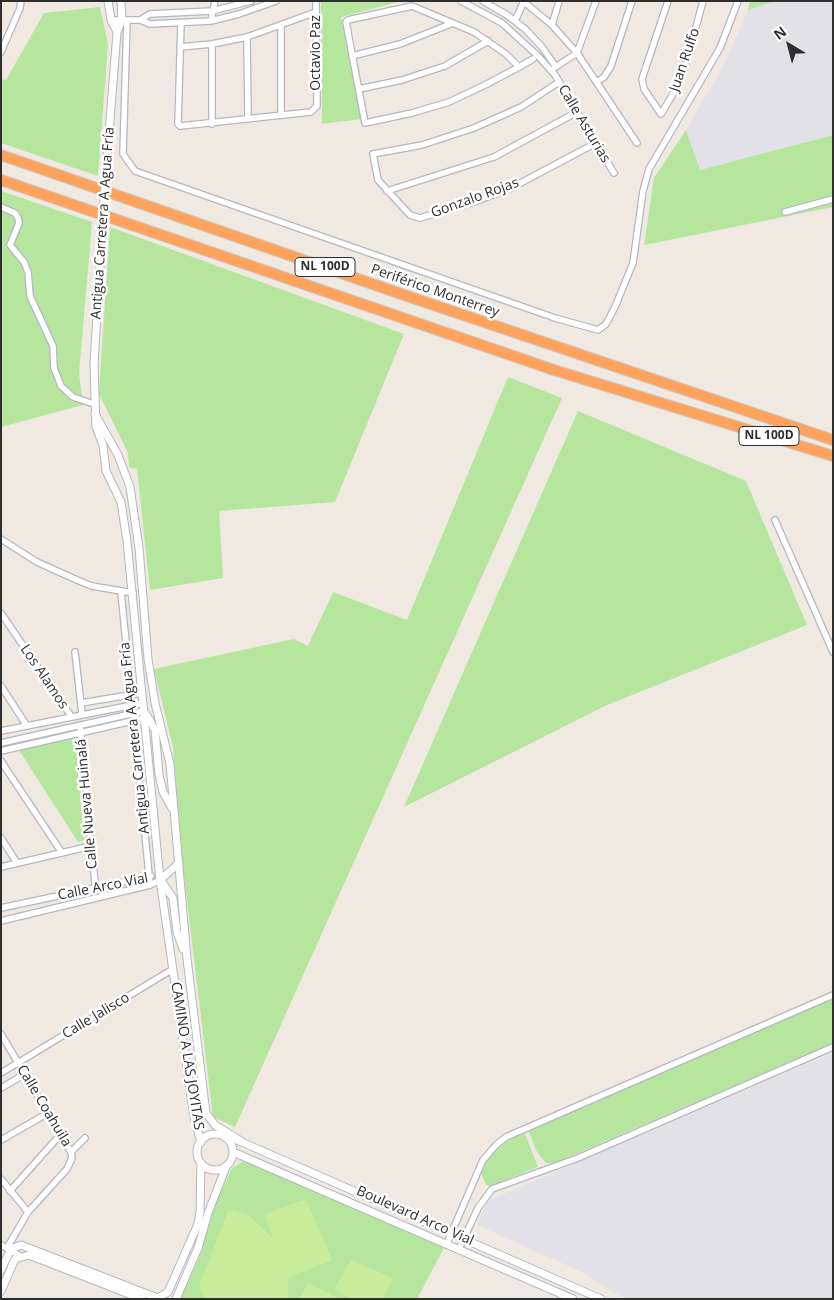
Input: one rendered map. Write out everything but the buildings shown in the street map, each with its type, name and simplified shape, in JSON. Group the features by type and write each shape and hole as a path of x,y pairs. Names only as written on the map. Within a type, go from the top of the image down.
{"highway":[{"name":"Periférico Monterrey","path":"1,155 425,302 833,440"},
{"name":"NL 100D","path":"1,180 554,370 833,456"}],"street":[{"path":"1,52 20,8 21,1"},
{"path":"108,1 111,20 117,32"},
{"name":"Antigua Carretera A Agua Fría","path":"121,1 125,20 117,32 102,232 94,364 94,404 96,428 103,445 106,471 121,502 130,560 160,880"},
{"path":"211,21 215,1"},
{"path":"140,20 150,14 212,11 251,1"},
{"path":"111,20 140,20 150,24 211,21 239,14 276,1"},
{"name":"Octavio Paz","path":"281,114 311,112 317,106 316,1"},
{"name":"Calle Asturias","path":"461,1 502,23 533,50 555,75 614,173"},
{"path":"552,25 559,1"},
{"path":"550,70 577,53 596,1"},
{"path":"598,81 604,78 611,66 632,1"},
{"name":"Juan Rulfo","path":"668,1 642,79 644,89 659,113 667,107 679,84 703,1"},
{"path":"125,20 123,154 135,171 555,318 598,330 606,324 616,307 633,263 643,191 649,169 720,48 738,1"},
{"path":"486,2 515,21 542,47 556,67"},
{"path":"515,21 524,2 552,25 577,53 598,81 638,142"},
{"path":"519,67 488,42 412,4 348,20 346,24 365,123 412,113 449,102 519,67 533,59"},
{"path":"180,47 212,44 247,37 316,12"},
{"path":"180,23 178,124 183,127 281,114 282,25"},
{"path":"352,56 400,44 453,23"},
{"path":"247,37 248,119"},
{"path":"359,89 438,68 466,56 488,42"},
{"path":"212,44 212,124"},
{"name":"Calle Asturias","path":"555,75 556,67"},
{"name":"Gonzalo Rojas","path":"559,82 521,107 474,128 422,145 372,154 378,180 410,216 420,218 474,202 511,188 596,142"},
{"path":"386,191 494,157 577,112"},
{"path":"785,212 833,199"},
{"path":"1,207 16,213 18,218 19,223 10,245 24,262 28,272 30,296 53,346 54,368 61,386 73,397 94,404"},
{"name":"Antigua Carretera A Agua Fría","path":"95,414 109,437 130,487 139,548 148,659 155,703 170,764 187,959"},
{"path":"776,520 833,652"},
{"path":"1,539 37,562 92,586 133,593"},
{"name":"Antigua Carretera A Agua Fría","path":"121,592 150,885"},
{"name":"Los Alamos","path":"1,613 71,716"},
{"path":"75,652 82,714"},
{"path":"1,686 27,726"},
{"path":"81,702 142,693"},
{"path":"1,731 131,705 144,711 155,730 159,775 163,792 173,811"},
{"path":"1,751 81,733 133,717 144,711"},
{"path":"1,744 80,726 133,717"},
{"name":"Calle Nueva Huinalá","path":"80,726 97,898"},
{"path":"1,761 62,853"},
{"path":"1,838 17,863"},
{"path":"1,867 91,846"},
{"path":"160,880 178,864"},
{"name":"Calle Arco Vial","path":"1,908 95,885 149,876 160,880"},
{"path":"160,880 173,898 177,932 187,959 206,1113 215,1125 242,1142"},
{"path":"160,880 173,970"},
{"name":"Calle Arco Vial","path":"1,921 150,885 160,880"},
{"name":"Calle Jalisco","path":"1,1073 173,970"},
{"name":"CAMINO A LAS JOYITAS","path":"173,970 194,1117 201,1142"},
{"path":"447,1243 483,1160 506,1138 833,995"},
{"name":"Calle Coahuila","path":"1,1034 71,1152"},
{"path":"459,1249 484,1197 492,1189 578,1158 833,1047"},
{"path":"1,1088 25,1074"},
{"path":"1,1140 48,1114"},
{"path":"210,1135 221,1135 230,1142 233,1152 230,1163 226,1167 208,1213 198,1248 176,1299 197,1242 201,1163 197,1152 201,1142 210,1135"},
{"path":"10,1192 60,1136"},
{"path":"1,1270 8,1247 28,1212 70,1164 71,1152 85,1138"},
{"name":"Boulevard Arco Vial","path":"226,1138 242,1142 464,1237 601,1299"},
{"name":"Boulevard Arco Vial","path":"233,1152 573,1299"},
{"path":"201,1163 215,1170 226,1167"},
{"path":"1,1180 28,1212"},
{"path":"8,1247 26,1246 159,1298 168,1292 198,1224"},
{"path":"8,1247 20,1256"},
{"path":"1,1291 13,1264 20,1256 29,1255 142,1299"}],"shaded area":[{"path":"777,1 833,1 833,135 700,170 686,130 721,70 748,10"},
{"path":"833,1053 833,1299 627,1299 612,1292 584,1273 477,1225 487,1201"}],"green space":[{"path":"321,1 402,1 341,17 361,119 322,124"},
{"path":"750,1 776,1 748,10"},
{"path":"100,7 108,44 98,176 1,143 1,79 6,80 44,13"},
{"path":"686,130 700,170 833,135 833,207 644,245 654,178"},
{"path":"1,191 92,222 79,373 83,405 1,427"},
{"path":"110,227 404,334 335,502 219,511 223,578 150,590 137,469 129,467 128,453 99,394"},
{"path":"508,377 562,398 235,1127 213,1117 183,867 173,747 154,669 294,639 308,646 333,592 407,620"},
{"path":"578,411 746,481 807,625 607,705 404,807"},
{"path":"75,738 84,840 78,842 19,750"},
{"path":"833,998 833,1043 555,1163 546,1163 537,1152 528,1130"},
{"path":"524,1131 538,1167 490,1186 486,1185 481,1173 487,1160 507,1138"},
{"path":"242,1162 254,1164 444,1248 417,1299 180,1299 202,1251 206,1224 232,1168"},
{"path":"306,1199 332,1260 288,1278 288,1299 205,1299 199,1286 229,1209 247,1214 272,1237 265,1214"},
{"path":"351,1260 393,1278 383,1299 352,1299 334,1289"},
{"path":"308,1283 340,1299 300,1299"}]}
